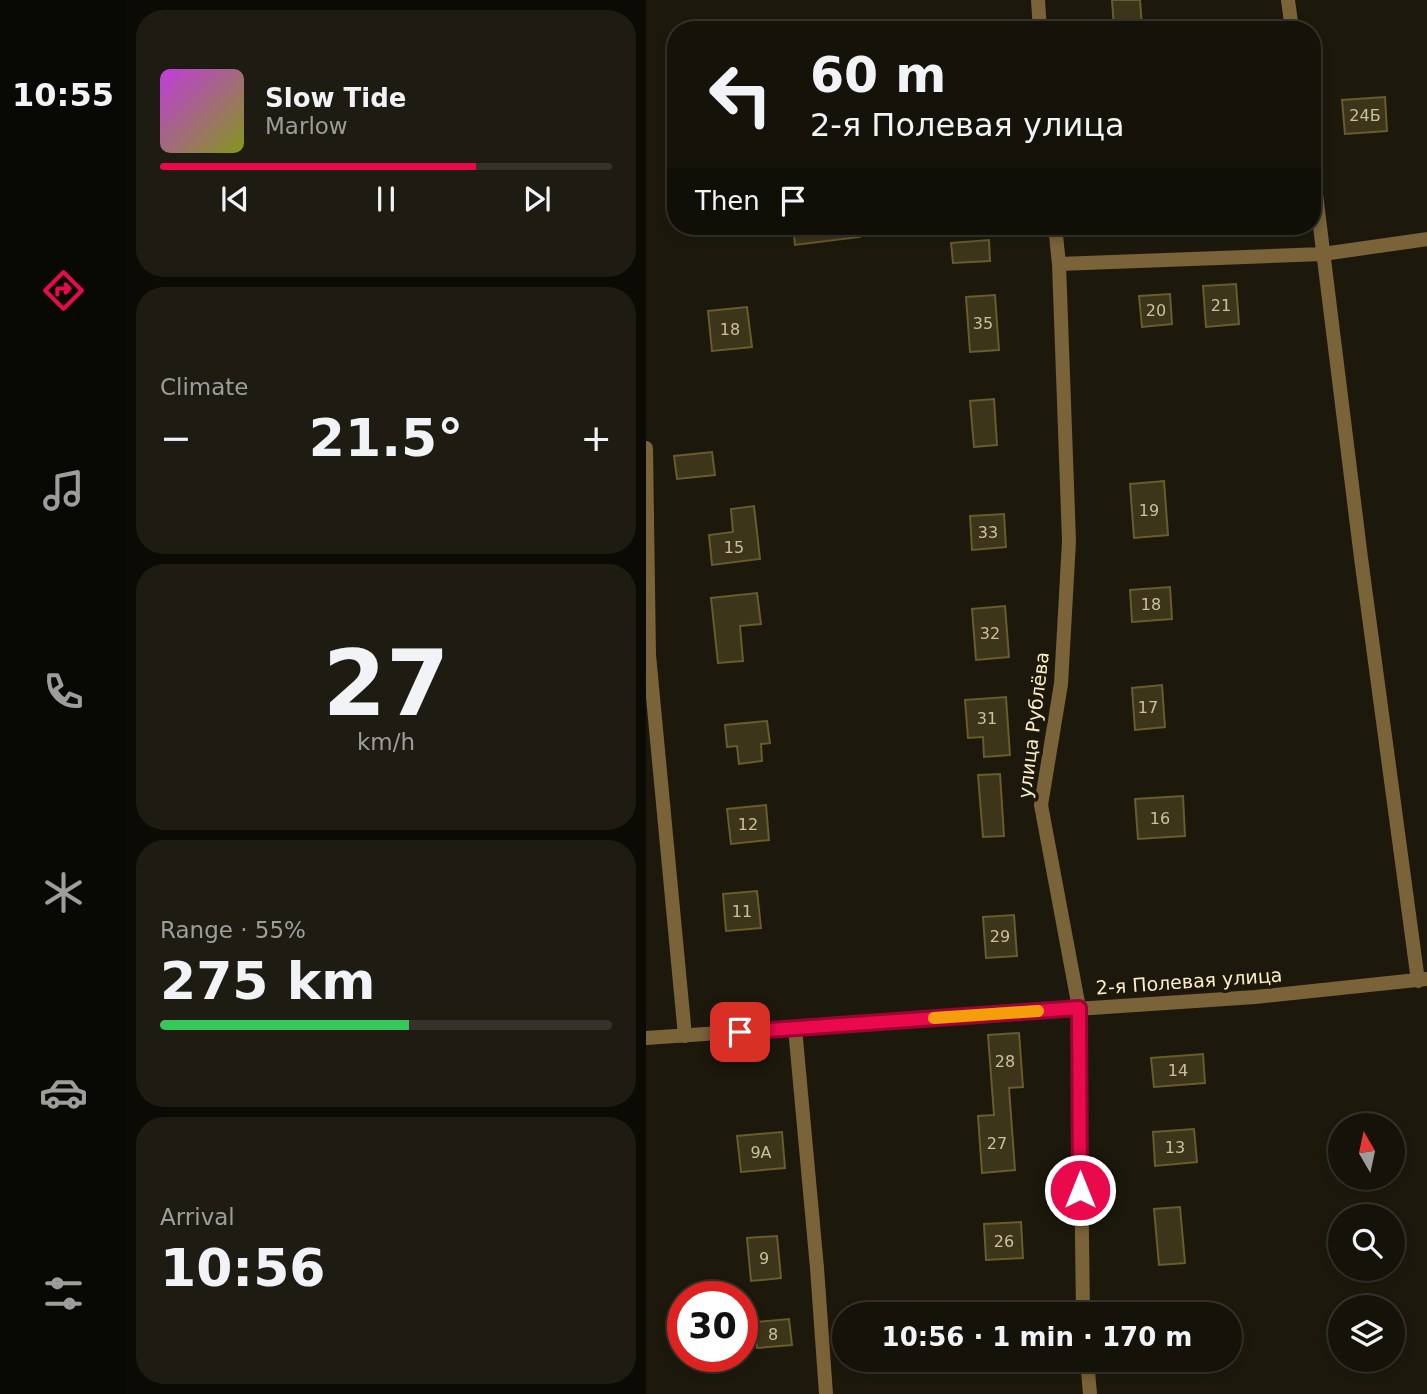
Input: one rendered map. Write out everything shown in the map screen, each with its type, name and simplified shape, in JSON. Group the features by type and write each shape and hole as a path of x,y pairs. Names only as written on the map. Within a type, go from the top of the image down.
{"street":[{"path":"1038,0 1039,21"},
{"path":"1288,0 1291,21"},
{"name":"улица Рублёва","path":"1056,235 1069,541 1061,684 1041,805 1079,1008 1083,1302"},
{"path":"1321,235 1422,980"},
{"path":"1059,264 1323,254 1427,239"},
{"path":"646,448 649,655 685,1036"},
{"name":"2-я Полевая улица","path":"646,1038 1255,997 1422,980"},
{"path":"795,1028 818,1268 826,1394"},
{"path":"1087,1372 1089,1394"}],"building":[{"path":"1112,0 1140,0 1142,21 1114,21"},
{"path":"1385,97 1387,131 1345,134 1342,100"},
{"path":"794,235 860,235 860,237 795,245"},
{"path":"989,240 990,261 953,263 951,243"},
{"path":"1236,284 1239,324 1206,327 1203,286"},
{"path":"1170,294 1172,324 1142,327 1139,296"},
{"path":"995,295 999,350 970,352 966,297"},
{"path":"747,307 752,347 712,351 708,311"},
{"path":"994,399 997,445 974,447 970,401"},
{"path":"712,452 715,475 677,479 674,456"},
{"path":"1164,481 1168,535 1134,538 1130,484"},
{"path":"754,506 760,559 712,565 709,535 733,532 731,509"},
{"path":"1004,514 1006,547 972,550 970,516"},
{"path":"1170,587 1172,619 1132,622 1130,590"},
{"path":"757,593 761,624 740,626 743,661 718,663 711,598"},
{"path":"1005,606 1009,657 976,660 972,609"},
{"path":"1162,685 1165,727 1135,730 1132,688"},
{"path":"1006,697 1010,755 984,757 983,737 968,738 965,700"},
{"path":"767,721 770,743 761,744 762,761 739,764 737,746 727,747 725,725"},
{"path":"1000,774 1004,836 983,837 978,775"},
{"path":"1183,796 1185,836 1138,839 1135,799"},
{"path":"766,805 769,840 731,844 727,809"},
{"path":"757,891 761,928 726,931 723,894"},
{"path":"1014,915 1017,956 986,958 983,917"},
{"path":"1019,1033 1023,1087 1009,1088 1015,1170 982,1173 978,1116 994,1115 988,1035"},
{"path":"1203,1054 1205,1083 1154,1087 1151,1058"},
{"path":"1194,1129 1197,1162 1155,1166 1153,1132"},
{"path":"782,1132 785,1168 741,1172 737,1136"},
{"path":"1180,1207 1185,1263 1159,1265 1154,1209"},
{"path":"1021,1222 1023,1258 986,1260 984,1224"},
{"path":"777,1236 781,1278 751,1281 747,1238"},
{"path":"789,1319 792,1345 758,1348 758,1322"}],"slow traffic":[{"path":"934,1018 1038,1011"}],"route":[{"path":"740,1032 1079,1008 1080,1190"}]}
